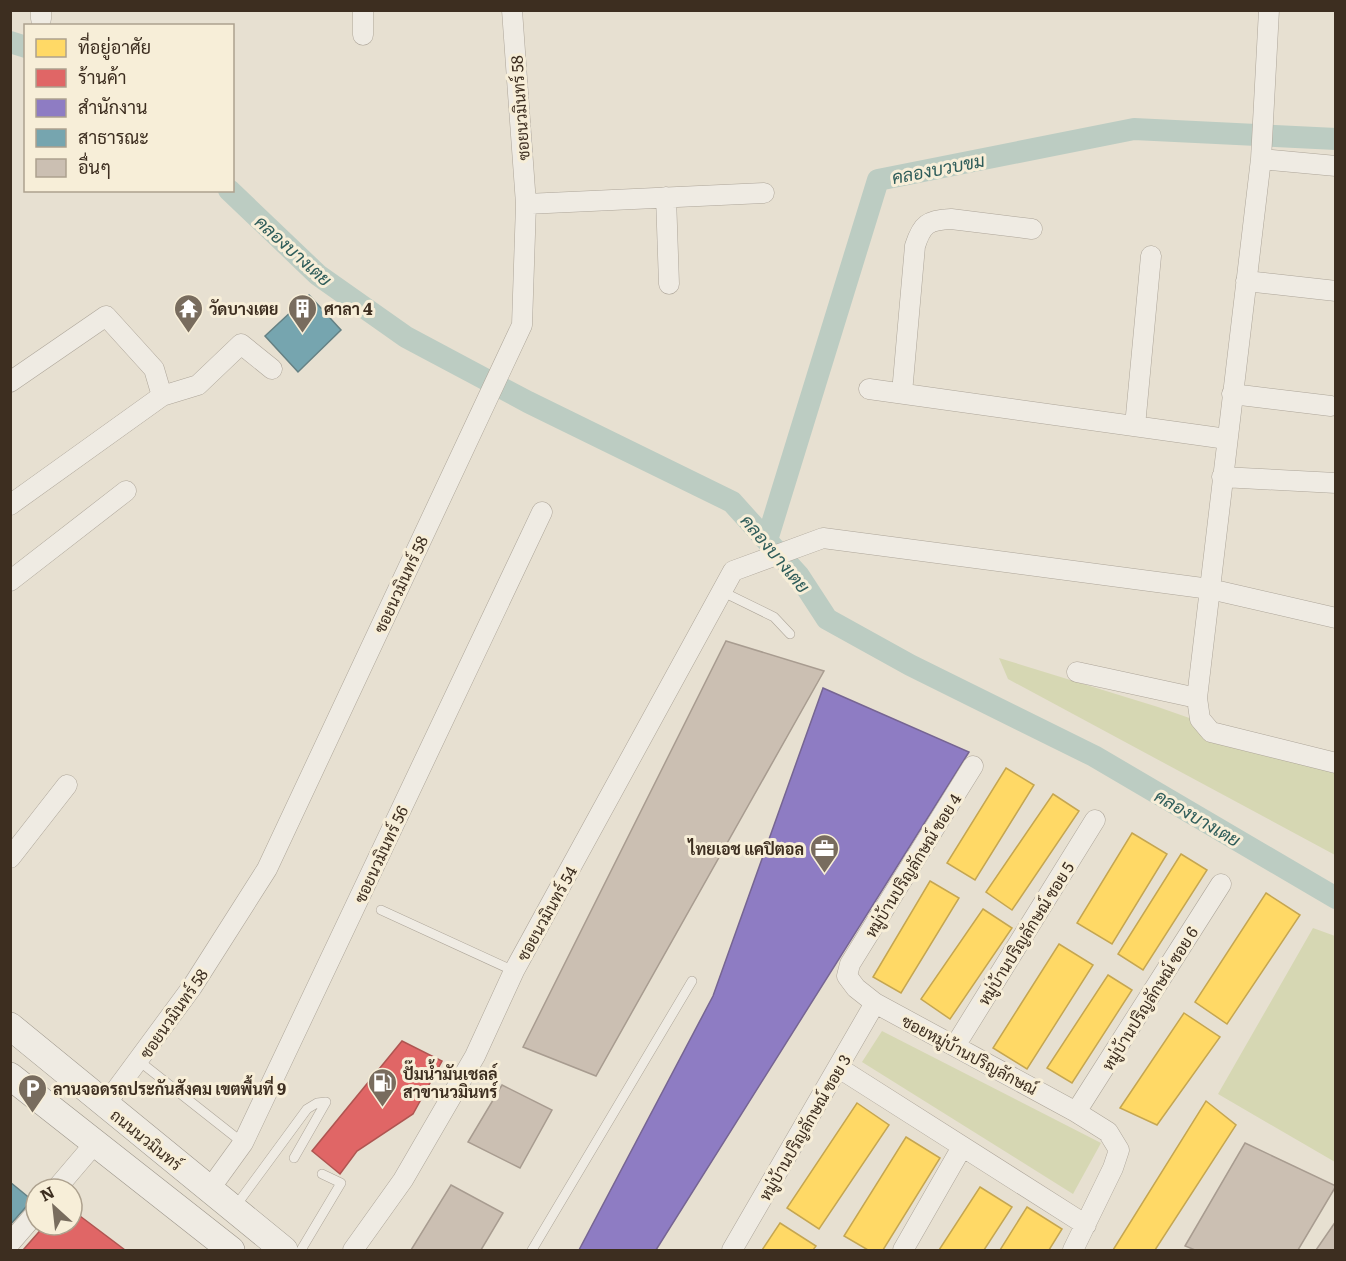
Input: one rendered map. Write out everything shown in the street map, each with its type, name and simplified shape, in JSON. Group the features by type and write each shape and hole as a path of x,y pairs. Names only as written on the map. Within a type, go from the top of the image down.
{"main road":[{"name":"ถนนนวมินทร์","path":"10,1026 233,1209 271,1246"},
{"name":"ถนนนวมินทร์","path":"10,1076 231,1251"}],"street":[{"path":"363,10 363,35"},
{"name":"ซอยนวมินทร์ 58","path":"105,1106 192,987 267,869 522,324 526,204 512,10"},
{"path":"1269,10 1261,151 1197,698 1200,719 1211,732 1335,763"},
{"path":"1261,151 1335,165"},
{"path":"526,204 764,193"},
{"path":"666,197 669,284"},
{"path":"902,393 915,246 925,224 937,219 951,219 1032,229"},
{"path":"1135,426 1151,256"},
{"path":"1246,281 1335,291"},
{"path":"10,382 106,316 154,369 162,396"},
{"path":"10,505 162,396 198,385 241,344 272,369"},
{"path":"869,388 1227,439"},
{"path":"1232,394 1331,406"},
{"path":"1222,477 1335,483"},
{"path":"10,581 126,491"},
{"name":"ซอยนวมินทร์ 56","path":"209,1190 243,1143 542,512"},
{"name":"ซอยนวมินทร์ 54","path":"353,1251 404,1180 475,1056 514,971 733,571 823,538 1210,589"},
{"path":"1210,589 1335,618"},
{"path":"1077,672 1197,698"},
{"name":"หมู่บ้านปริญลักษณ์ ซอย 4","path":"850,964 973,766"},
{"path":"10,858 68,785"},
{"name":"หมู่บ้านปริญลักษณ์ ซอย 5","path":"955,1046 1095,820"},
{"name":"หมู่บ้านปริญลักษณ์ ซอย 6","path":"1077,1112 1221,884"},
{"name":"ซอยหมู่บ้านปริญลักษณ์","path":"850,964 847,976 856,988 875,1003 1077,1112 1108,1132 1119,1150 1086,1225"},
{"name":"หมู่บ้านปริญลักษณ์ ซอย 3","path":"732,1251 875,1003"},
{"path":"839,1068 1086,1225 1073,1251"},
{"path":"66,1177 96,1142"},
{"path":"903,1251 962,1147"},
{"path":"10,1244 24,1227"}],"lane":[{"path":"721,591 774,617 790,634"},
{"path":"381,910 514,971"},
{"path":"532,1251 692,981"},
{"path":"139,1061 243,1143"},
{"path":"233,1209 307,1109 317,1103 326,1102 294,1158"},
{"path":"301,1251 341,1183 322,1174"}],"green space":[{"path":"999,658 1158,707 1335,769 1335,855 1008,679"},
{"path":"1313,928 1335,936 1335,1162 1218,1094"},
{"path":"882,1031 1101,1143 1073,1194 862,1062"}],"building: ที่อยู่อาศัย":[{"path":"1006,768 1034,785 975,880 947,863"},
{"path":"1053,794 1079,811 1012,910 986,892"},
{"path":"1132,833 1167,854 1112,944 1077,923"},
{"path":"1181,854 1207,870 1143,970 1118,954"},
{"path":"930,881 959,898 901,993 873,977"},
{"path":"1266,893 1300,915 1227,1024 1195,1002"},
{"path":"983,909 1012,928 950,1019 921,999"},
{"path":"1059,944 1093,965 1027,1069 993,1048"},
{"path":"1108,975 1132,990 1072,1083 1047,1068"},
{"path":"1184,1013 1220,1037 1157,1125 1120,1108"},
{"path":"1206,1101 1236,1125 1155,1250 1113,1250"},
{"path":"857,1103 889,1125 819,1229 787,1208"},
{"path":"906,1137 940,1158 883,1250 868,1250 844,1236"},
{"path":"980,1187 1012,1207 984,1250 939,1250"},
{"path":"1027,1207 1062,1229 1049,1250 1000,1250"},
{"path":"780,1223 816,1246 813,1250 762,1250"}],"building: ร้านค้า":[{"name":"ปั๊มน้ำมันเชลล์ สาขานวมินทร์","path":"402,1041 442,1061 413,1114 357,1151 340,1174 312,1151"},
{"path":"84,1219 125,1250 23,1250 34,1237 84,1237"}],"building: สำนักงาน":[{"name":"ไทยเอช แคปิตอล","path":"823,688 969,752 656,1250 579,1250 713,996"}],"building: สาธารณะ":[{"name":"ศาลา 4","path":"309,295 341,330 298,372 265,336"},
{"path":"10,1182 24,1193 24,1209 10,1225"}],"building: อื่นๆ":[{"path":"726,641 824,671 596,1076 523,1047"},
{"path":"502,1085 552,1110 520,1168 468,1142"},
{"path":"1245,1143 1336,1186 1298,1250 1195,1250 1185,1246"},
{"path":"451,1185 503,1213 481,1250 411,1250"},
{"path":"1336,1221 1336,1250 1316,1250"}],"waterway":[{"name":"คลองบางเตย","path":"10,42 24,46"},
{"name":"คลองบวบขม","path":"767,540 878,180 1134,129 1336,139"},
{"name":"คลองบางเตย","path":"231,192 318,275 406,337 528,402 732,502 799,576 827,619 910,665 1094,756 1336,898"}],"place":[{"name":"วัดบางเตย","path":"188,334"},
{"name":"ศาลา 4","path":"303,334"},
{"name":"ไทยเอช แคปิตอล","path":"825,874"},
{"name":"ปั๊มน้ำมันเชลล์ สาขานวมินทร์","path":"382,1108"},
{"name":"ลานจอดรถประกันสังคม เขตพื้นที่ 9","path":"32,1114"}]}
